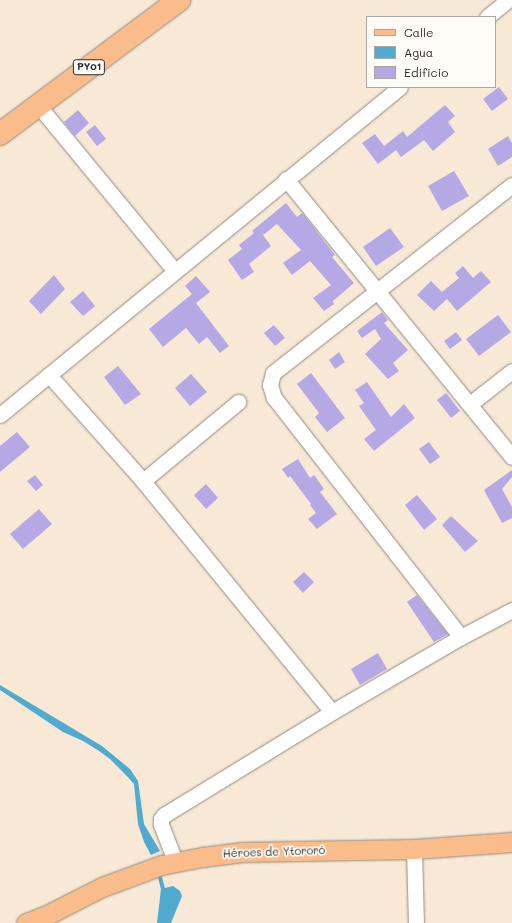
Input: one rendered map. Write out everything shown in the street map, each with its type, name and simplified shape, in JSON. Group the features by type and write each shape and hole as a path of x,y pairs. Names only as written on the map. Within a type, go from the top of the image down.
{"highway":[{"name":"PY01","path":"0,134 179,0"}],"main road":[{"name":"Héroes de Ytororó","path":"26,923 47,915 102,887 168,863 241,852 414,849 512,842"}],"street":[{"path":"488,16 508,0"},
{"path":"0,415 399,88"},
{"path":"38,105 175,271"},
{"path":"286,179 376,292 470,404 512,457"},
{"path":"461,637 274,398 270,385 273,373 512,185"},
{"path":"470,404 512,371"},
{"path":"49,375 143,481 332,712"},
{"path":"143,481 238,402"},
{"path":"168,863 161,824 161,819 164,815 332,712 461,637 512,610"},
{"path":"414,849 416,923"}],"water":[{"path":"0,685 102,746 130,769 138,781 144,824 160,851 151,855 144,842 138,824 134,784 124,773 110,759 99,751 83,741 63,732 0,690"},
{"path":"173,886 180,891 182,896 171,923 157,923 161,889"}],"building":[{"path":"499,87 508,99 492,111 483,99"},
{"path":"445,105 455,116 448,122 455,132 433,151 424,140 401,157 396,150 378,164 362,143 375,134 384,146 403,131 407,137"},
{"path":"78,110 89,123 75,136 64,122"},
{"path":"95,125 106,139 97,146 86,132"},
{"path":"508,136 512,143 512,157 498,166 488,149"},
{"path":"454,171 469,196 442,211 428,186"},
{"path":"286,203 297,217 302,213 304,215 335,255 332,257 354,283 333,301 334,304 324,311 313,298 331,285 310,261 292,275 283,263 301,250 277,224 263,235 271,246 249,264 254,272 242,280 228,260 242,249 239,245 254,233 252,231"},
{"path":"390,228 404,247 376,266 363,247"},
{"path":"463,266 473,278 481,271 491,282 457,311 447,299 434,311 417,295 431,281 442,292 459,278 455,273"},
{"path":"54,275 65,289 41,314 29,301"},
{"path":"196,276 210,292 196,303 229,346 220,353 207,337 199,344 186,328 163,347 149,329 192,294 185,286"},
{"path":"83,291 95,306 83,316 70,302"},
{"path":"382,312 388,320 384,323 408,350 393,363 399,371 388,379 365,354 381,339 375,329 362,338 357,331"},
{"path":"498,315 511,332 479,356 466,339"},
{"path":"274,325 285,338 275,346 264,333"},
{"path":"456,332 462,340 450,349 444,341"},
{"path":"339,352 345,362 335,369 329,360"},
{"path":"118,366 141,394 125,405 104,377"},
{"path":"311,373 345,418 327,432 315,417 319,413 297,384"},
{"path":"191,374 207,392 190,406 175,388"},
{"path":"367,382 391,417 404,404 415,418 374,451 364,439 376,430 359,406 364,403 355,390"},
{"path":"446,393 460,411 451,418 437,400"},
{"path":"17,432 30,447 0,472 0,446"},
{"path":"429,442 440,457 430,464 419,449"},
{"path":"298,459 310,478 314,475 324,489 320,492 337,514 317,529 308,519 316,513 310,505 311,504 290,476 288,478 282,469"},
{"path":"512,470 512,477 502,489 512,507 512,518 502,523 484,490"},
{"path":"35,475 43,485 36,491 27,481"},
{"path":"206,484 218,498 206,509 194,495"},
{"path":"417,495 437,519 424,530 405,505"},
{"path":"39,509 52,524 23,549 10,534"},
{"path":"451,516 478,541 465,552 442,525"},
{"path":"304,572 314,582 303,593 293,582"},
{"path":"417,595 448,634 434,642 407,602"},
{"path":"378,653 387,669 360,685 351,669"}],"waterway":[{"path":"158,870 164,893"}]}
